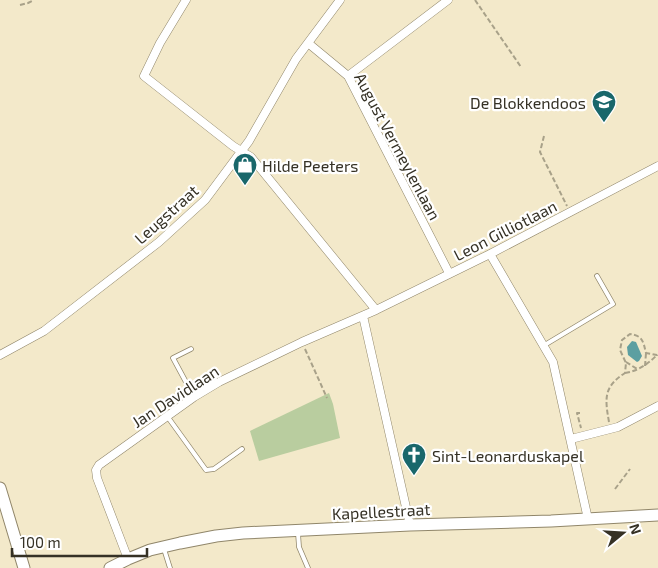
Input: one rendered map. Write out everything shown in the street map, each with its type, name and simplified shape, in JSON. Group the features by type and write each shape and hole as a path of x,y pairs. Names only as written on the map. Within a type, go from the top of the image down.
{"street":[{"path":"186,0 160,43 144,76 233,146 251,157 376,310"},
{"name":"Leugstraat","path":"0,355 44,331 159,242 205,200 242,151 296,59 340,0"},
{"path":"348,76 448,0"},
{"name":"August Vermeylenlaan","path":"308,43 348,76 449,273"},
{"name":"Leon Gilliotlaan","path":"363,316 490,254 658,166"},
{"path":"490,254 553,362 588,519"},
{"path":"363,316 410,526"},
{"name":"Jan Davidlaan","path":"128,559 97,478 96,470 99,465 194,397 219,382 302,342 363,316"},
{"path":"571,440 618,427 658,406"},
{"path":"0,488 24,568"},
{"name":"Kapellestraat","path":"110,568 150,550 216,536 243,533 658,516"}],"lane":[{"path":"543,346 613,304 597,276"},
{"path":"191,349 173,358 194,397"},
{"path":"167,416 206,470 214,469 242,449"},
{"path":"298,531 299,547 308,568"},
{"path":"164,547 170,568"}],"path":[{"path":"20,5 34,0"},
{"path":"475,0 521,67"},
{"path":"544,136 540,152 571,212"},
{"path":"637,369 626,362 620,350 622,340 630,334 637,335 643,342 646,353 644,366"},
{"path":"302,342 327,398"},
{"path":"646,353 657,355"},
{"path":"611,429 606,403 608,391 615,379 644,366 657,355"},
{"path":"625,373 626,362"},
{"path":"580,412 577,413 583,436"},
{"path":"615,489 630,468"}],"green space":[{"path":"329,393 340,438 259,461 250,431"}],"water":[{"path":"632,341 636,342 642,356 637,362 628,355 627,347"}],"place":[{"name":"De Blokkendoos","path":"604,123"},
{"name":"Hilde Peeters","path":"245,186"},
{"name":"Sint-Leonarduskapel","path":"414,476"}]}
